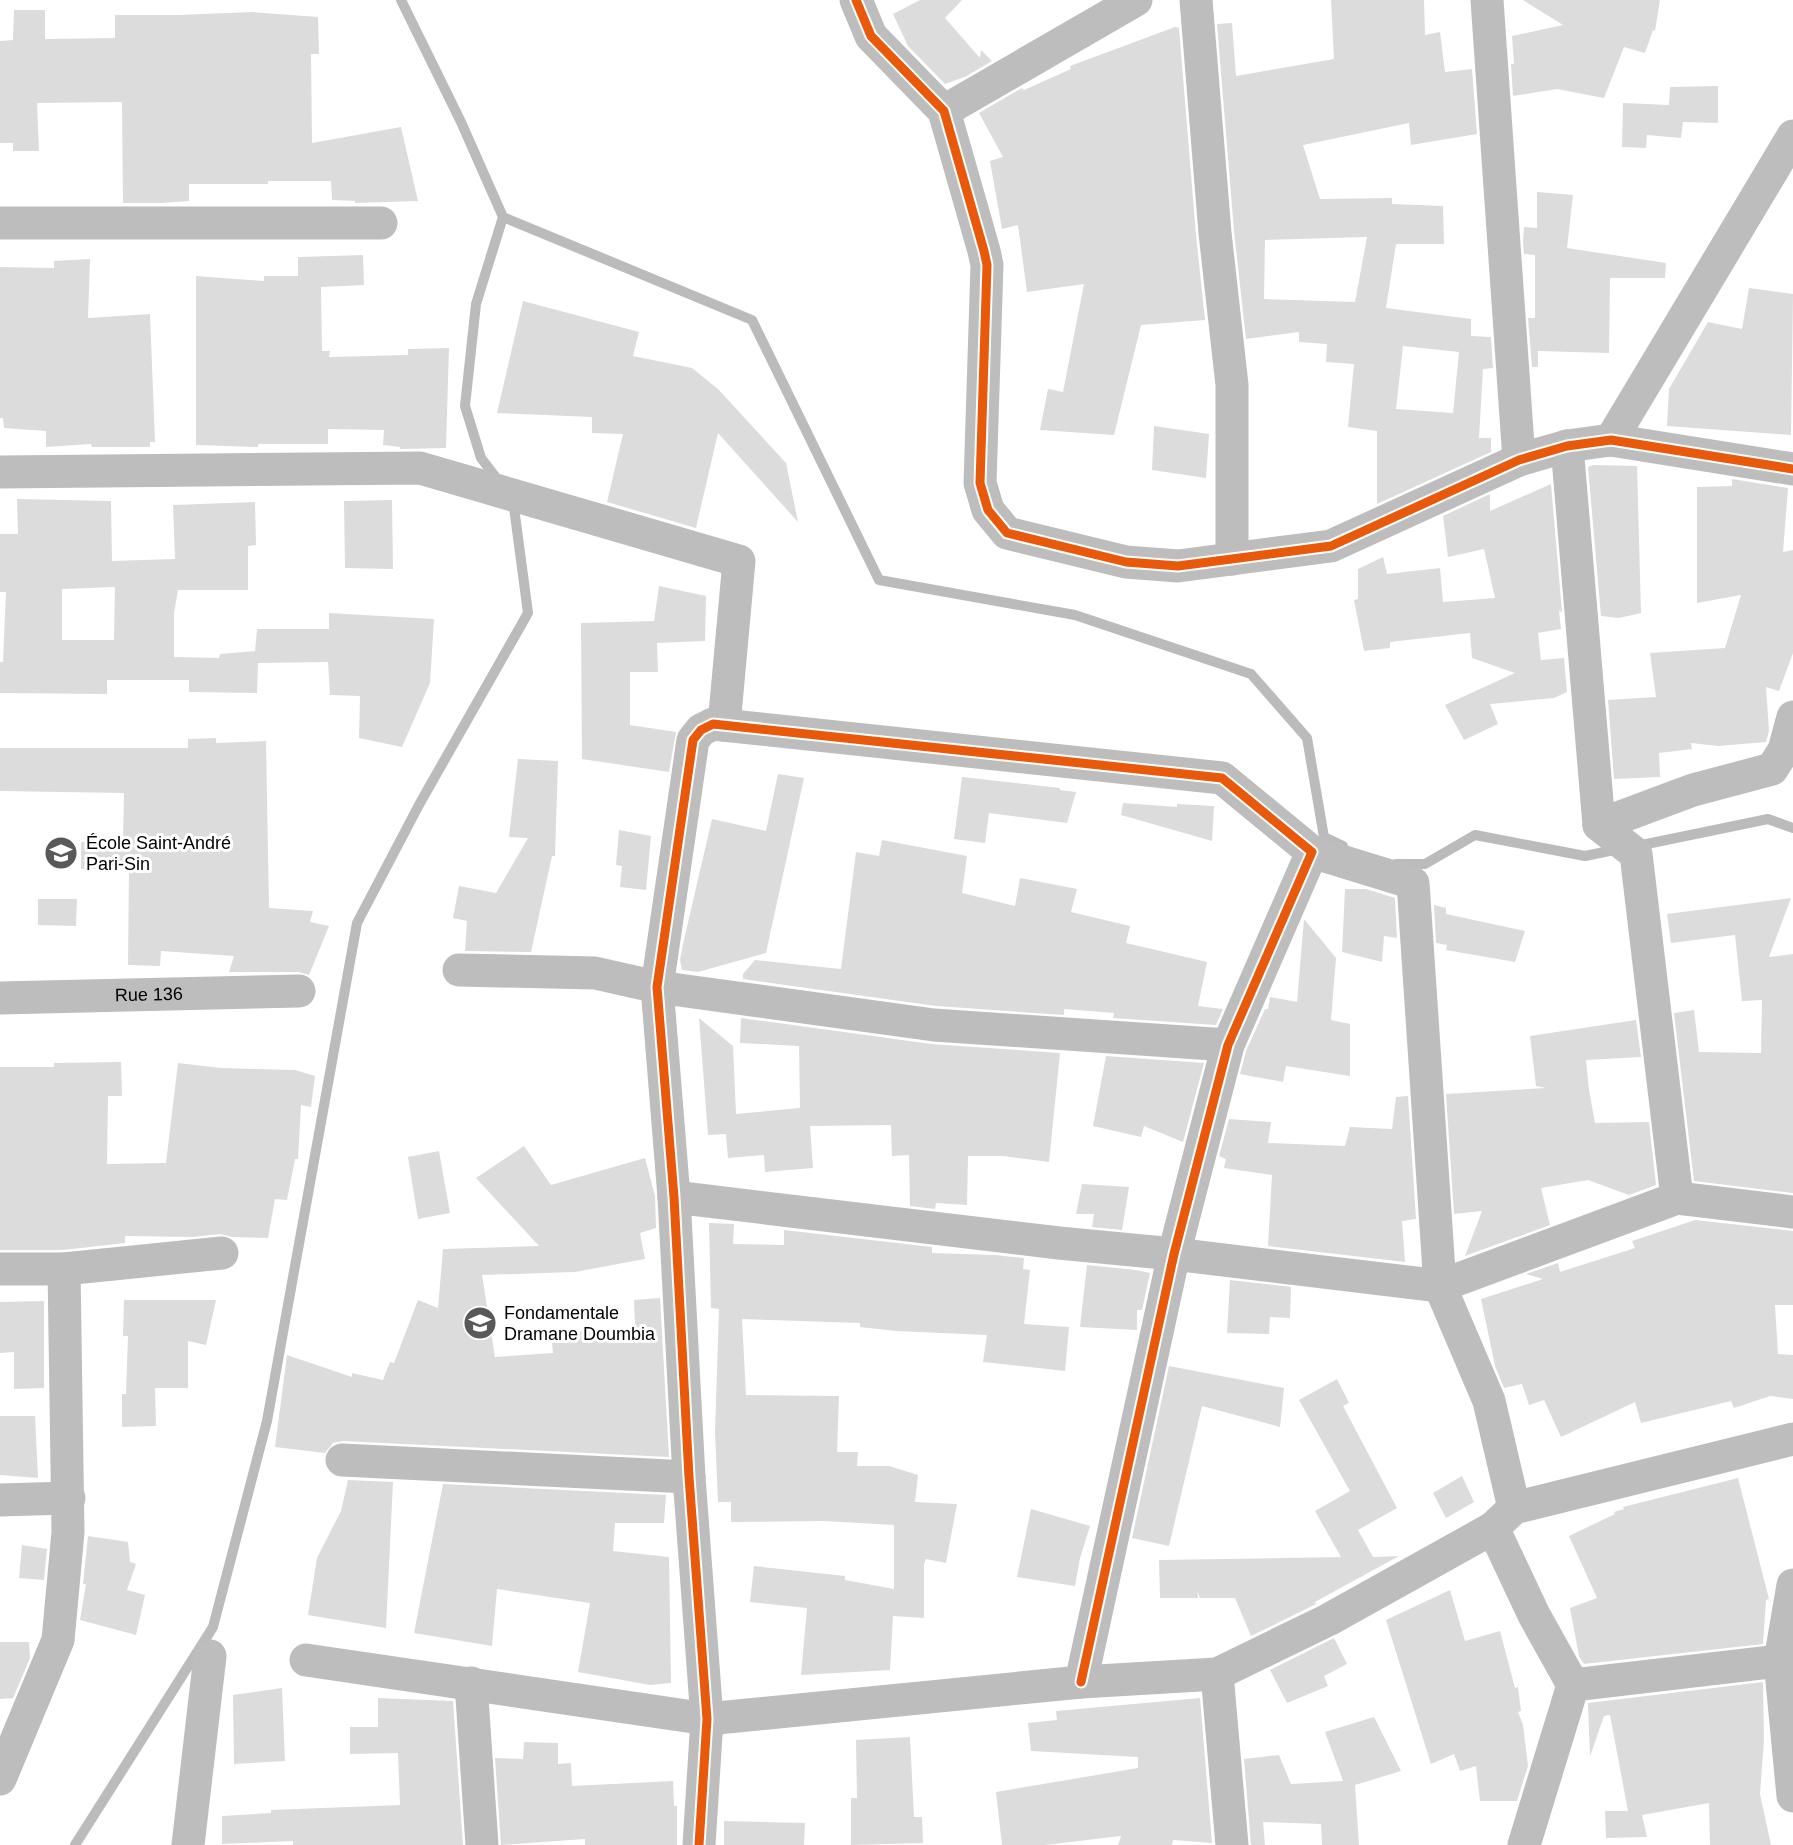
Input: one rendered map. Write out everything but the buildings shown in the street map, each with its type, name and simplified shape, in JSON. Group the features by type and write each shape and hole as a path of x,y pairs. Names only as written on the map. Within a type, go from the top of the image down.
{"street":[{"path":"856,0 871,36 944,111 987,265 980,483 988,510 1007,533 1126,562 1178,566 1331,546 1519,460 1567,446 1611,440 1793,469"},
{"path":"944,111 1136,0"},
{"path":"1196,0 1215,233 1232,385 1232,559"},
{"path":"1488,0 1519,460"},
{"path":"1611,440 1793,136"},
{"path":"1760,192 1793,190"},
{"path":"0,223 381,223"},
{"path":"1567,446 1599,825 1636,854 1677,1198"},
{"path":"0,472 420,468 739,561 724,725"},
{"path":"1599,825 1692,790 1772,769 1784,750 1793,717"},
{"path":"699,1845 707,1719 689,1477 674,1197 657,987 693,740 701,730 713,724 1222,778 1312,852 1413,883 1440,1286 1489,1401 1504,1518 1534,1615 1573,1685 1524,1845"},
{"path":"1081,1682 1174,1254 1227,1045 1312,852"},
{"path":"459,970 595,973 657,987 934,1025 1227,1045"},
{"name":"Rue 136","path":"0,998 299,991"},
{"path":"674,1197 1440,1286 1677,1198 1793,1212"},
{"path":"0,1269 64,1269 222,1253"},
{"path":"0,1779 58,1640 69,1498 64,1269"},
{"path":"306,1660 707,1719 1081,1682 1217,1674 1328,1620 1504,1518 1793,1439"},
{"path":"342,1460 689,1477"},
{"path":"0,1500 69,1498"},
{"path":"1793,1585 1780,1661 1793,1796"},
{"path":"188,1845 210,1656"},
{"path":"1573,1685 1780,1661"},
{"path":"1217,1674 1231,1845"},
{"path":"471,1683 482,1845"}],"waterway":[{"path":"401,0 461,122 503,217 752,320 879,580 1075,615 1251,674 1307,738 1324,837 1343,846"},
{"path":"498,480 481,458 465,406 476,304 503,217"},
{"path":"75,1845 213,1627 267,1421 357,923 420,803 528,613 513,500"},
{"path":"1637,846 1768,819 1793,828"},
{"path":"1396,864 1425,864 1475,835 1585,856 1619,849"}],"cycle path":[{"path":"856,0 871,36 944,111 984,251 987,265 980,483 988,510 1007,533 1126,562 1178,566 1331,546 1519,460 1567,446 1611,440 1793,469"},
{"path":"699,1845 707,1719 689,1477 674,1197 657,987 693,740 701,730 713,724 1222,778 1312,852 1228,1045 1174,1254 1081,1682"}],"place":[{"name":"École Saint-André Pari-Sin","path":"61,853"},
{"name":"Fondamentale Dramane Doumbia","path":"480,1323"}]}
